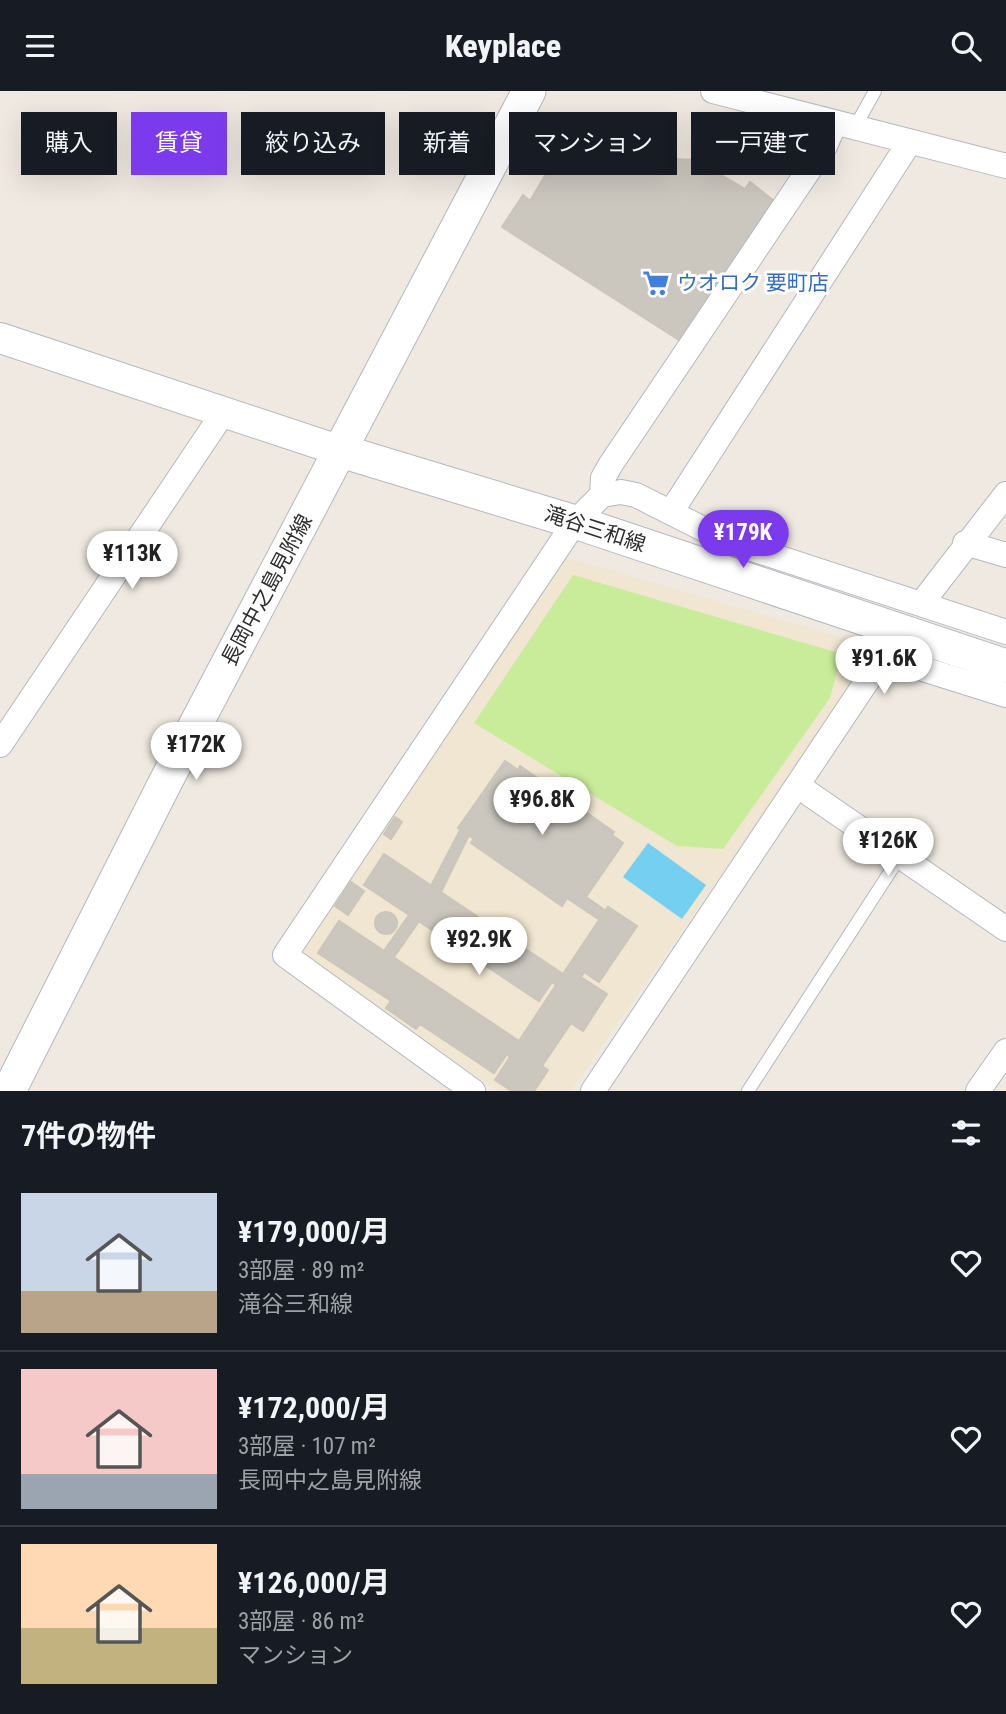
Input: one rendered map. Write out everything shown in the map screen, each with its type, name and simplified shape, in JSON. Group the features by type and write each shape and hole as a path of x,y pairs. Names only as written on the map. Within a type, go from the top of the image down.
{"main road":[{"name":"長岡中之島見附線","path":"9,1091 166,781 529,91"},
{"name":"滝谷三和線","path":"341,451 575,522 1004,675"}],"street":[{"path":"713,91 1006,166"},
{"path":"602,495 603,478 611,464 825,146 845,125"},
{"path":"671,512 909,143"},
{"path":"0,338 225,410 341,451"},
{"path":"0,745 225,410"},
{"path":"473,1091 285,955 575,522 602,495 621,492 636,495 725,540 1006,632"},
{"path":"921,604 965,543 1006,494"},
{"path":"965,543 1006,555"},
{"path":"593,1091 873,672 884,666 904,663 1004,675"},
{"path":"798,786 899,858 1006,929"},
{"path":"978,1091 1006,1051"}],"lane":[{"path":"845,125 874,91"},
{"path":"748,1091 899,858"}],"shaded area":[{"path":"562,556 867,645 842,700 571,1091 498,1091 299,952"}],"green space":[{"path":"573,575 842,654 830,698 723,849 677,846 474,723"}],"water":[{"path":"648,843 706,885 682,919 623,877"}],"building":[{"name":"ウオロク 要町店","path":"677,159 691,160 691,175 721,175 745,189 750,182 779,205 679,340 502,227 523,195 530,201 545,175 677,175"},
{"path":"505,761 518,770 520,766 614,832 612,835 623,843 586,897 606,911 600,920 567,898 562,906 471,843 474,839 458,828"},
{"path":"395,817 402,822 391,839 384,834"},
{"path":"460,830 469,835 441,892 431,886"},
{"path":"384,854 563,974 608,907 637,926 599,982 584,972 581,977 607,994 583,1031 571,1023 542,1066 548,1070 534,1091 512,1091 495,1080 510,1057 507,1054 494,1073 420,1024 416,1029 386,1008 391,1001 318,953 339,921 519,1041 556,985 552,982 539,1001 364,885"},
{"path":"351,882 364,891 348,915 335,906"},
{"path":"386,912 394,915 397,923 394,931 386,934 378,931 375,923 378,915"},
{"path":"409,915 419,921 394,957 384,951"}],"place":[{"name":"ウオロク 要町店","path":"656,283"}]}
